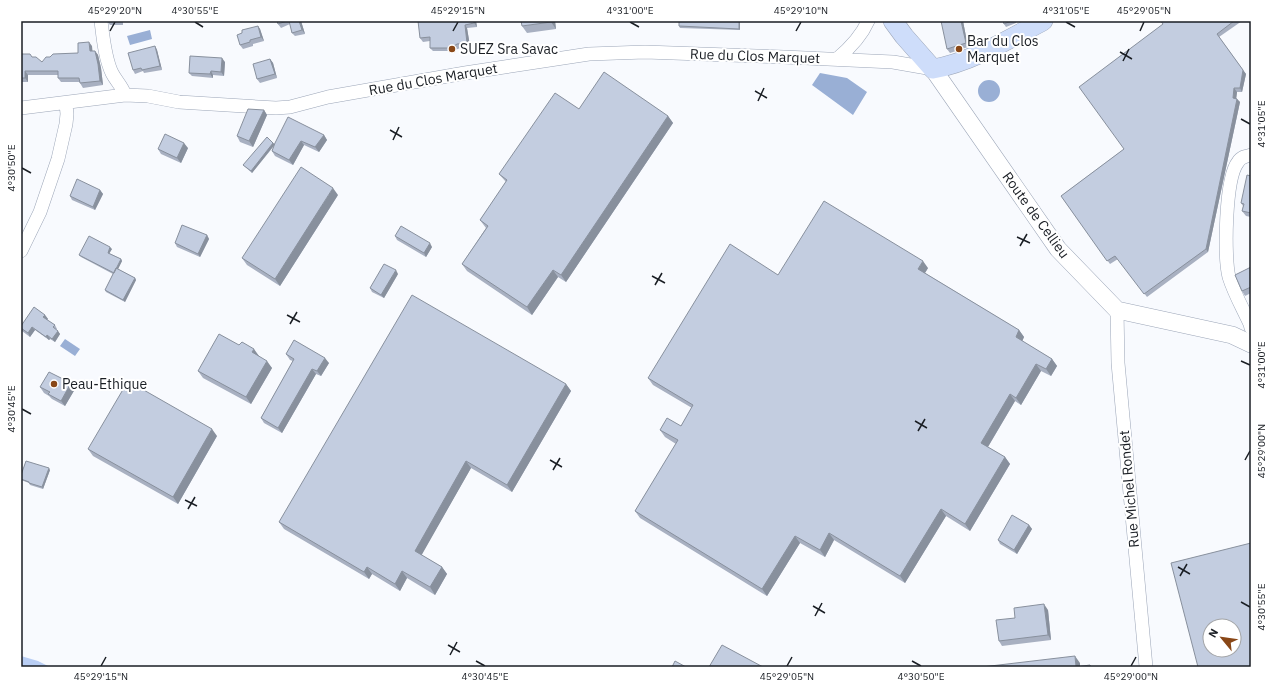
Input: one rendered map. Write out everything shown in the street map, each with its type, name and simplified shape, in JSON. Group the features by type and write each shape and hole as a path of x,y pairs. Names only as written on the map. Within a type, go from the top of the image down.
{"main road":[{"name":"Route de Cellieu","path":"893,21 933,69"},
{"path":"933,69 955,64 969,58 1043,21"}],"street":[{"path":"101,21 103,41 111,70 125,95"},
{"path":"837,59 849,49 863,32 868,21"},
{"name":"Rue du Clos Marquet","path":"21,108 125,95 148,96 179,102 276,108 298,105 328,97 465,73 589,54 645,52 837,59 893,62 933,69"},
{"name":"Route de Cellieu","path":"933,69 1058,249 1117,310"},
{"path":"21,251 40,212 58,159 66,124 66,103"},
{"path":"1117,310 1232,335 1251,337 1250,324 1229,276 1227,263 1227,219 1229,196 1234,170 1238,161 1245,156 1251,155"},
{"name":"Rue Michel Rondet","path":"1117,310 1118,363 1146,667"}],"shaded area":[{"path":"150,30 152,39 130,45 127,36"},
{"path":"820,73 847,78 867,92 853,115 812,85"},
{"path":"989,80 993,81 999,87 999,95 993,101 989,102 985,101 979,95 978,91 979,87 985,81"},
{"path":"65,339 80,349 75,356 60,346"},
{"path":"21,656 38,661 50,667 21,667"}],"building":[{"path":"277,21 287,21 278,24"},
{"path":"289,21 299,21 302,30 292,33"},
{"path":"418,21 474,21 474,23 465,25 467,43 457,44 451,48 430,48 430,37 420,38"},
{"path":"521,21 551,21 551,22 522,26"},
{"path":"679,21 739,21 739,29 679,26"},
{"path":"941,21 961,21 966,43 947,49"},
{"path":"1003,21 1011,21 1004,24"},
{"path":"1161,21 1234,21 1217,34 1243,70 1240,88 1234,88 1233,98 1237,99 1206,249 1144,294 1115,256 1107,261 1061,196 1124,149 1079,87 1163,24"},
{"path":"258,26 261,37 240,45 237,35 242,33 242,30"},
{"path":"89,42 90,51 95,51 100,81 80,83 79,78 58,78 58,71 25,71 25,78 21,78 21,54 30,54 32,57 36,57 42,62 46,57 50,57 53,54 78,53 78,43"},
{"path":"155,46 160,66 142,70 141,68 133,70 128,53"},
{"path":"190,56 222,58 221,72 211,71 210,74 189,73"},
{"path":"270,59 275,74 257,79 253,64"},
{"path":"604,72 668,116 561,275 553,270 527,307 462,264 488,226 480,220 507,180 499,174 555,93 579,109"},
{"path":"248,109 264,110 249,141 237,136"},
{"path":"288,117 324,135 315,147 301,141 289,160 272,151"},
{"path":"165,134 184,143 177,158 158,149"},
{"path":"267,137 273,143 251,171 243,165"},
{"path":"301,167 333,188 275,279 242,258"},
{"path":"1247,175 1251,176 1251,213 1242,211 1244,204 1241,203"},
{"path":"77,179 100,190 93,207 70,196"},
{"path":"824,201 923,261 918,269 1019,330 1016,337 1052,359 1046,369 1036,364 1016,398 1010,394 981,443 1005,457 965,524 941,509 900,576 829,533 820,550 795,536 762,589 635,511 678,440 660,430 667,418 681,426 693,405 648,378 730,244 778,275"},
{"path":"182,225 207,235 198,254 175,243"},
{"path":"401,226 430,243 424,253 395,236"},
{"path":"89,236 110,247 108,253 121,259 114,273 79,255"},
{"path":"384,264 396,270 381,295 370,288"},
{"path":"1251,267 1251,287 1242,291 1235,275"},
{"path":"116,268 135,278 123,300 105,290"},
{"path":"412,295 566,384 507,485 466,461 415,551 442,567 430,587 402,571 395,584 367,567 364,572 279,522"},
{"path":"34,307 45,315 43,317 55,325 53,327 58,331 52,339 47,335 46,337 32,327 28,333 21,328"},
{"path":"219,334 239,345 242,342 254,349 252,352 267,361 246,397 198,371"},
{"path":"294,340 325,358 317,371 312,369 278,428 261,418 294,359 286,354"},
{"path":"49,372 71,383 61,401 48,394 50,392 40,387"},
{"path":"128,381 212,429 173,497 88,449"},
{"path":"26,461 49,468 42,487 21,479"},
{"path":"1012,515 1029,525 1014,550 998,540"},
{"path":"1251,543 1251,667 1198,667 1171,563"},
{"path":"1044,604 1048,635 999,641 996,620 1015,618 1014,608"},
{"path":"722,645 763,667 709,667"},
{"path":"1075,656 1076,667 982,667"},
{"path":"675,661 686,667 672,667"},
{"path":"1090,665 1091,667 1076,667"}],"place":[{"name":"SUEZ Sra Savac","path":"452,49"},
{"name":"Bar du Clos Marquet","path":"959,49"},
{"name":"Peau-Ethique","path":"54,384"}]}
